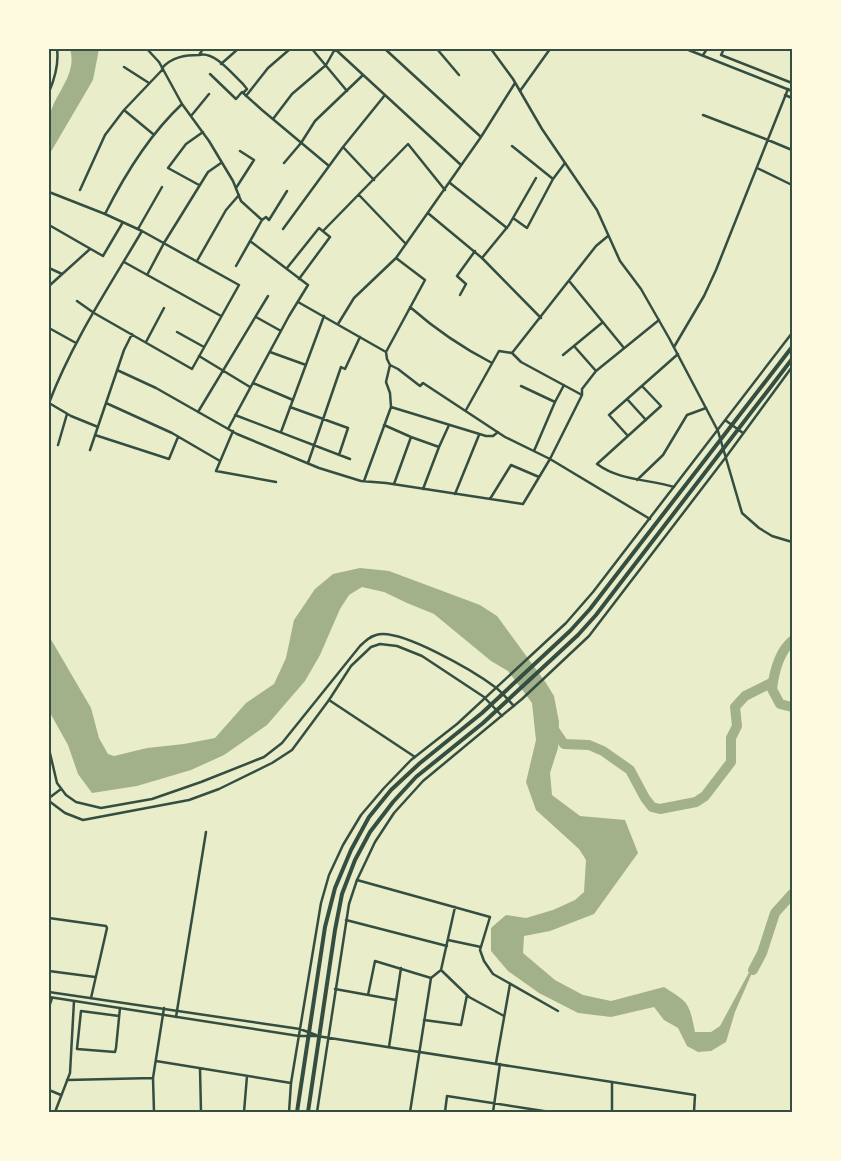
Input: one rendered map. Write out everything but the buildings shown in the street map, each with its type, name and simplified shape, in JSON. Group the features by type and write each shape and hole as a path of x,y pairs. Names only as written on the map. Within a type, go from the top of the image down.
{"highway":[{"path":"297,1112 325,926 335,888 351,850 369,817 391,790 420,763 482,713 570,631 590,609 792,347"},
{"path":"308,1112 342,894 355,860 370,832 392,802 416,777 487,719 555,657 596,615 792,358"}],"street":[{"path":"49,92 54,81 58,60 57,49"},
{"path":"147,49 162,68 182,104 203,132 236,188 241,201 262,220"},
{"path":"199,56 203,49"},
{"path":"221,64 238,49"},
{"path":"246,96 268,68 290,49"},
{"path":"312,49 347,91"},
{"path":"273,120 292,94 326,65 335,49 462,165"},
{"path":"385,49 481,137"},
{"path":"437,49 459,75"},
{"path":"491,49 520,90 542,129 597,210 620,261 641,289 678,354 718,431 742,512 759,528 772,536 792,542"},
{"path":"520,90 550,49"},
{"path":"686,49 792,90"},
{"path":"703,55 707,49"},
{"path":"724,49 721,55 792,83"},
{"path":"80,190 105,136 124,110 168,61 186,55 199,56 205,54 212,56 247,89 236,98 210,74"},
{"path":"124,67 149,83"},
{"path":"284,163 301,143 315,121 363,75"},
{"path":"338,324 354,298 396,258 450,183 515,83"},
{"path":"674,347 704,296 716,270 788,89"},
{"path":"243,93 329,166"},
{"path":"191,116 209,94"},
{"path":"283,229 343,146 386,95"},
{"path":"785,95 792,98"},
{"path":"105,214 141,150 164,121 182,104"},
{"path":"124,110 153,134"},
{"path":"703,115 792,150"},
{"path":"199,186 168,168 186,144 203,132"},
{"path":"323,232 408,144 445,190"},
{"path":"343,146 374,180"},
{"path":"512,146 553,179"},
{"path":"236,188 254,160 240,151"},
{"path":"147,275 164,243 208,172 222,163"},
{"path":"513,218 527,228 553,179 566,163"},
{"path":"757,168 792,185"},
{"path":"482,258 507,228 536,178"},
{"path":"450,183 507,228"},
{"path":"138,229 162,187"},
{"path":"236,266 262,220 266,217 269,220 287,191"},
{"path":"49,192 138,229 239,285 192,369 94,313 77,301"},
{"path":"196,262 226,210 239,195"},
{"path":"359,195 406,244"},
{"path":"428,214 482,258 541,318"},
{"path":"49,225 103,256 123,222"},
{"path":"286,269 319,228 330,238 299,278"},
{"path":"98,428 67,414 49,403 76,343 142,231"},
{"path":"512,353 596,246 608,236"},
{"path":"228,429 281,331 308,286 250,241"},
{"path":"49,286 90,249"},
{"path":"460,295 466,284 457,276 475,252"},
{"path":"396,258 425,280 386,352 390,365 420,386 423,383 498,432 550,459 650,520"},
{"path":"124,262 221,316"},
{"path":"49,268 62,274"},
{"path":"569,281 624,348"},
{"path":"198,412 268,296"},
{"path":"298,302 386,352"},
{"path":"410,307 427,322 468,350 492,363"},
{"path":"146,342 164,308"},
{"path":"280,432 324,316"},
{"path":"256,317 281,331"},
{"path":"117,370 156,388 228,429 308,463 364,481 523,504 550,459 582,395 582,389 596,371 659,320"},
{"path":"563,355 602,322"},
{"path":"49,328 76,343"},
{"path":"177,332 204,347"},
{"path":"289,1112 300,1029 321,903 329,875 343,845 361,815 384,788 415,757 457,724 566,623 594,592 792,333"},
{"path":"90,450 124,350 132,334"},
{"path":"308,463 341,367 345,369 360,337"},
{"path":"574,346 596,371"},
{"path":"466,410 499,351 512,353 520,362 582,395"},
{"path":"270,352 306,366"},
{"path":"628,436 609,415 678,354"},
{"path":"199,356 250,387"},
{"path":"364,481 391,407 390,392 386,382 390,365"},
{"path":"317,1112 349,904 357,880 375,842 394,813 423,781 514,706 589,636 726,457 792,367"},
{"path":"253,383 293,400"},
{"path":"534,451 564,385"},
{"path":"521,386 555,402"},
{"path":"642,386 661,406 597,464 617,476 660,483 674,488"},
{"path":"627,399 646,420"},
{"path":"106,403 178,437 220,462"},
{"path":"290,407 348,428 339,455"},
{"path":"391,407 479,434 494,436 498,432"},
{"path":"637,480 663,455 687,415 706,408"},
{"path":"58,445 67,414"},
{"path":"236,415 350,459"},
{"path":"725,420 743,433"},
{"path":"384,425 438,447"},
{"path":"423,489 438,447 449,425"},
{"path":"233,431 216,471 276,482"},
{"path":"455,494 479,434"},
{"path":"95,435 169,459 178,437"},
{"path":"394,484 411,437"},
{"path":"490,499 511,465 539,477"},
{"path":"49,749 58,783 66,795 76,802 100,808 152,799 201,782 264,757 282,743 360,646 376,634 389,635 416,643 447,658 495,687 514,706"},
{"path":"61,789 49,799 65,813 83,820 189,800 219,789 272,763 292,750 329,700 351,666 372,647 380,644 397,646 422,656 484,697 502,716"},
{"path":"329,700 415,757"},
{"path":"176,1017 206,832"},
{"path":"357,880 490,916 480,950 484,961 493,974 558,1012"},
{"path":"410,1112 431,978 441,970 456,907"},
{"path":"49,918 106,926 90,998"},
{"path":"346,920 446,946"},
{"path":"448,940 481,947"},
{"path":"368,995 375,961 431,978"},
{"path":"389,1047 402,968"},
{"path":"441,970 467,995 504,1016"},
{"path":"49,971 95,977"},
{"path":"496,1063 510,984"},
{"path":"335,989 396,1000"},
{"path":"49,992 300,1029 327,1038 695,1095 694,1112"},
{"path":"424,1020 461,1025 467,995"},
{"path":"49,1007 51,998 299,1036 317,1036"},
{"path":"56,1112 70,1073 74,1001"},
{"path":"119,1016 81,1011 77,1049 114,1052 119,1016 120,1008"},
{"path":"154,1112 153,1078 164,1008"},
{"path":"156,1061 292,1084"},
{"path":"492,1112 500,1064"},
{"path":"200,1068 201,1112"},
{"path":"244,1112 248,1076"},
{"path":"67,1080 153,1078"},
{"path":"612,1082 612,1112"},
{"path":"49,1090 62,1096"},
{"path":"445,1112 447,1096 525,1110 550,1112"}],"shaded area":[{"path":"70,49 99,49 93,80 49,155 49,119 51,110 71,68"},
{"path":"360,568 389,571 480,605 497,616 554,696 559,722 558,748 550,773 552,795 580,816 625,820 638,853 594,914 550,931 524,936 523,953 555,980 583,995 611,1001 664,987 687,1004 695,1032 711,1032 720,1026 758,959 735,1012 726,1042 711,1051 698,1052 687,1046 678,1028 664,1020 654,1007 611,1017 578,1013 539,993 508,971 491,951 491,928 506,915 526,918 553,910 575,900 584,892 586,860 579,849 536,810 526,782 536,740 532,703 508,671 491,661 434,614 384,592 362,587 349,595 340,609 320,655 305,681 267,725 224,755 191,770 137,786 92,793 78,774 68,745 49,711 49,636 91,708 99,738 108,754 114,756 147,748 215,738 246,703 274,684 286,658 294,620 315,589 333,574"}],"waterway":[{"path":"792,641 780,657 772,689 780,704 792,707"},
{"path":"551,725 564,744 589,745 603,751 630,770 645,798 652,807 660,809 696,802 705,796 731,762 731,738 737,726 735,707 745,696 773,682"},
{"path":"753,970 762,953 775,913 792,894"}]}
